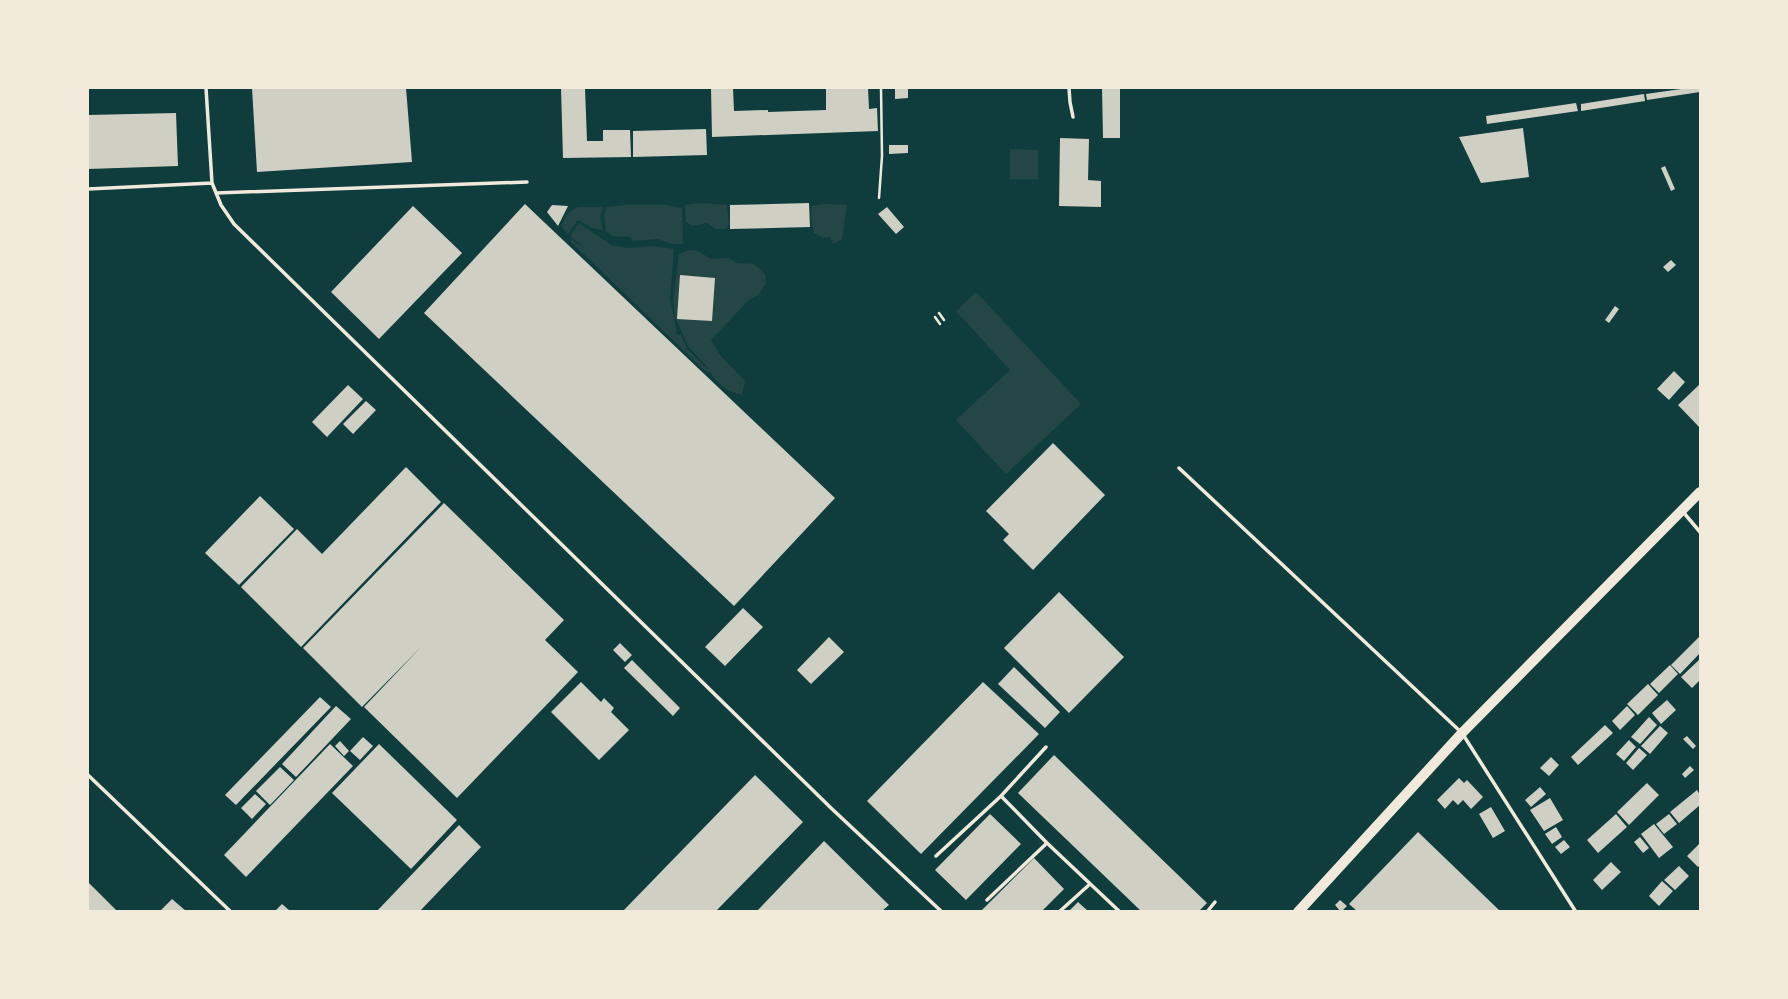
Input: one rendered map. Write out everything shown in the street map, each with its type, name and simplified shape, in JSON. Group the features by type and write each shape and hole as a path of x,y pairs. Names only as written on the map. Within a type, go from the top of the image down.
{"main road":[{"path":"1298,912 1462,733 1700,492"}],"lane":[{"path":"206,88 212,183 221,205 234,224 831,808 942,912"},
{"path":"1069,88 1073,117"},
{"path":"216,192 527,182"},
{"path":"88,190 212,183"},
{"path":"1179,468 1462,733 1576,912"},
{"path":"1683,511 1700,533"},
{"path":"936,856 1001,796 1045,747"},
{"path":"88,775 231,912"},
{"path":"1001,796 1120,912"},
{"path":"986,900 1047,843"},
{"path":"1059,912 1090,884"},
{"path":"1207,912 1215,902"}],"path":[{"path":"879,198 882,156 881,88"},
{"path":"939,313 944,320"},
{"path":"934,317 940,324"}],"shaded area":[{"path":"1010,149 1038,150 1038,179 1010,179"},
{"path":"666,205 682,208 683,244 657,239 633,241 630,237 613,236 606,231 604,215 607,207"},
{"path":"685,205 727,205 729,225 726,229 716,229 707,223 693,226 686,222"},
{"path":"847,205 842,239 833,244 830,237 823,238 814,233 811,218 812,206"},
{"path":"578,207 603,207 600,216 603,230 577,221 568,234 561,226 567,215"},
{"path":"579,223 611,245 674,249 670,299 677,332 674,333 681,335 687,349 709,371 688,346 675,317 673,301 679,254 689,250 698,251 711,259 728,258 737,263 754,264 765,274 766,283 758,295 749,300 711,340 720,355 745,381 742,395 716,381 710,372 703,369 570,241 584,248 570,236"},
{"path":"976,292 1081,404 1006,474 956,420 1010,370 956,311"}],"building":[{"path":"252,88 406,88 412,162 257,172"},
{"path":"561,88 585,88 587,141 603,141 603,130 630,130 631,157 563,158"},
{"path":"711,88 733,88 734,111 768,112 826,110 826,88 868,88 869,109 877,108 878,131 712,137"},
{"path":"895,88 908,88 908,98 895,99"},
{"path":"1102,88 1120,88 1120,138 1103,138"},
{"path":"1700,88 1700,92 1647,100 1646,94"},
{"path":"1644,94 1645,101 1581,111 1581,104"},
{"path":"1576,103 1578,111 1487,124 1486,116"},
{"path":"176,113 178,166 88,169 88,115"},
{"path":"1523,128 1529,177 1481,183 1459,137"},
{"path":"706,129 707,155 633,157 633,131"},
{"path":"1060,138 1089,139 1088,180 1101,181 1101,207 1059,206"},
{"path":"889,145 908,145 908,153 889,154"},
{"path":"1665,166 1675,189 1671,191 1661,168"},
{"path":"809,203 810,227 730,229 730,205"},
{"path":"525,204 835,498 734,606 424,313"},
{"path":"552,205 568,206 558,226 547,212"},
{"path":"413,206 462,253 379,339 331,292"},
{"path":"887,207 904,227 896,234 878,214"},
{"path":"1671,260 1676,265 1668,272 1663,267"},
{"path":"680,275 715,278 712,321 677,319"},
{"path":"1615,306 1619,309 1609,323 1605,320"},
{"path":"1674,371 1685,382 1669,400 1657,389"},
{"path":"1700,384 1700,428 1678,405"},
{"path":"348,385 363,399 327,437 312,422"},
{"path":"366,401 376,410 353,434 343,424"},
{"path":"1053,443 1105,495 1033,570 1003,540 1009,534 986,511"},
{"path":"406,467 441,502 301,647 241,587 297,529 322,554"},
{"path":"260,496 294,529 239,585 205,553"},
{"path":"444,503 564,620 545,640 578,672 457,798 364,707 422,646 362,707 303,648"},
{"path":"1059,592 1124,657 1069,713 1004,648"},
{"path":"743,608 763,627 725,666 705,647"},
{"path":"1700,636 1700,653 1680,674 1671,665"},
{"path":"829,637 844,652 811,684 797,670"},
{"path":"620,643 632,655 625,662 613,650"},
{"path":"1700,659 1700,680 1692,688 1681,677"},
{"path":"632,660 680,708 673,716 624,668"},
{"path":"1670,665 1678,674 1659,693 1650,684"},
{"path":"1014,667 1060,712 1045,728 998,684"},
{"path":"581,682 601,702 604,698 614,708 611,712 629,730 599,760 551,712"},
{"path":"983,682 1039,734 921,854 867,801"},
{"path":"1648,684 1658,695 1638,715 1627,704"},
{"path":"320,697 331,707 236,805 225,795"},
{"path":"1667,700 1676,710 1661,724 1652,713"},
{"path":"336,706 351,719 296,777 282,764"},
{"path":"1627,706 1635,715 1620,730 1612,721"},
{"path":"1649,717 1657,725 1640,744 1631,737"},
{"path":"1605,725 1613,733 1578,765 1571,757"},
{"path":"1660,726 1668,733 1650,754 1641,746"},
{"path":"1687,736 1696,746 1693,749 1683,739"},
{"path":"363,737 373,746 360,760 350,751"},
{"path":"1629,740 1636,747 1624,761 1616,754"},
{"path":"340,741 349,751 344,756 335,746"},
{"path":"330,744 353,766 246,877 224,855"},
{"path":"379,744 457,820 411,869 332,793"},
{"path":"1639,748 1647,755 1633,770 1626,763"},
{"path":"1054,755 1207,903 1199,911 1141,911 1018,793"},
{"path":"1551,757 1559,765 1549,776 1540,768"},
{"path":"1690,766 1694,770 1685,778 1682,774"},
{"path":"280,767 294,780 270,805 256,791"},
{"path":"755,775 803,822 716,911 623,911"},
{"path":"1459,778 1464,783 1467,780 1483,797 1471,809 1463,800 1458,805 1453,800 1445,809 1437,800"},
{"path":"1647,783 1659,795 1629,825 1617,812"},
{"path":"1540,787 1546,794 1531,807 1525,800"},
{"path":"1697,790 1700,805 1679,823 1670,812"},
{"path":"255,794 266,804 252,819 241,808"},
{"path":"1550,798 1563,820 1544,831 1530,810"},
{"path":"1491,807 1505,831 1493,838 1479,814"},
{"path":"990,814 1021,844 966,900 935,870"},
{"path":"1616,814 1627,827 1598,853 1587,840"},
{"path":"1669,814 1677,824 1664,834 1656,824"},
{"path":"1654,824 1673,847 1659,858 1641,834"},
{"path":"459,825 481,847 420,911 377,911"},
{"path":"1556,827 1562,837 1552,844 1545,834"},
{"path":"1418,832 1500,911 1357,911 1349,904"},
{"path":"1640,837 1649,848 1643,853 1634,842"},
{"path":"1564,840 1570,847 1561,854 1555,847"},
{"path":"824,841 889,905 882,911 757,911"},
{"path":"1700,843 1700,865 1698,867 1687,856"},
{"path":"1034,858 1064,889 1042,911 981,911"},
{"path":"1611,862 1621,872 1602,890 1593,880"},
{"path":"1679,866 1689,876 1675,890 1664,880"},
{"path":"1662,881 1673,891 1659,906 1649,896"},
{"path":"88,882 117,911 88,911"},
{"path":"172,899 186,911 160,911"},
{"path":"1340,900 1347,906 1341,912 1335,905"},
{"path":"1078,902 1088,911 1069,911"},
{"path":"282,904 290,911 275,911"}]}
